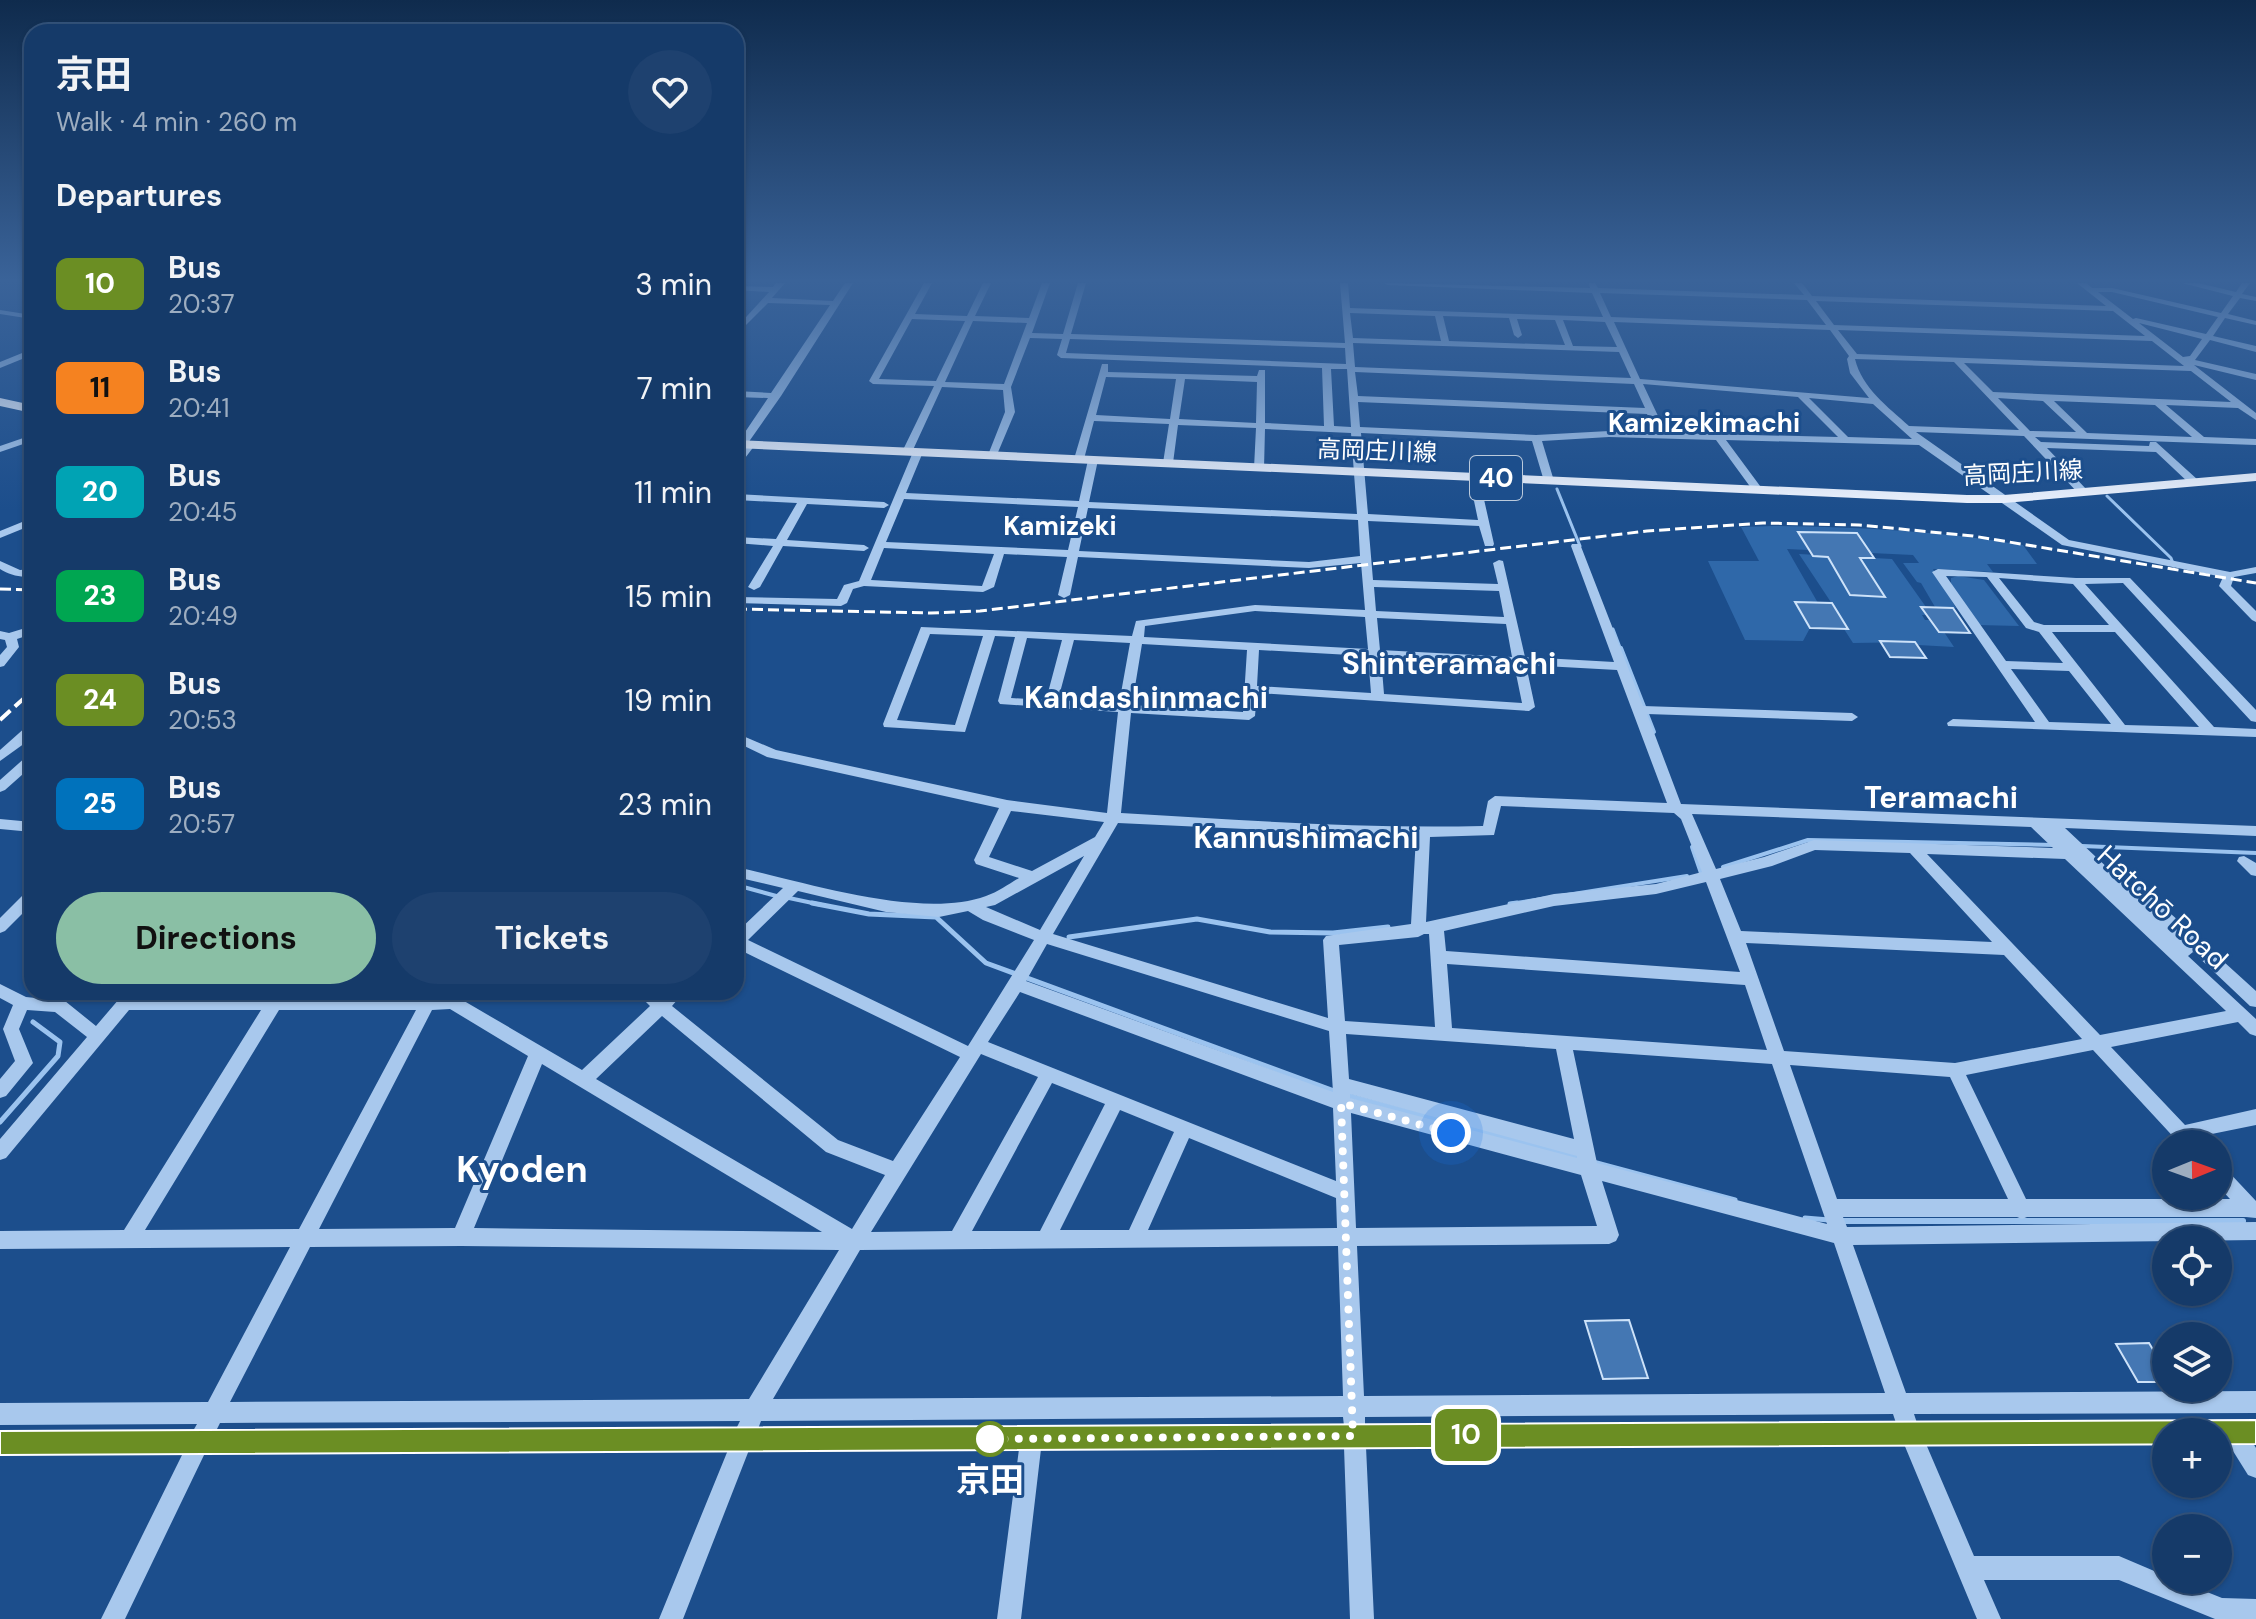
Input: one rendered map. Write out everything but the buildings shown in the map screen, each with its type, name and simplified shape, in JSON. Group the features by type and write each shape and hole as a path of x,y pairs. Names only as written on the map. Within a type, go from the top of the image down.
{"main road":[{"path":"0,402 24,407"},
{"name":"高岡庄川線","path":"744,444 2004,499 2256,477"}],"street":[{"path":"744,443 800,359"},
{"path":"886,359 873,381 1007,387"},
{"path":"864,583 952,359"},
{"path":"993,455 1010,412 1007,387 1017,359"},
{"path":"1064,595 1081,505 1091,418 1107,359"},
{"path":"1126,359 1637,381 1876,401"},
{"path":"1350,359 1364,559 1378,697"},
{"path":"1627,359 1662,435"},
{"path":"1851,359 1854,373 1876,401 1921,442 2066,543 2230,575 2256,570"},
{"path":"1941,359 2195,369"},
{"path":"1956,359 2083,492"},
{"path":"2183,360 2190,359"},
{"path":"2183,360 2256,417"},
{"path":"2183,360 2256,377"},
{"path":"3,362 24,365"},
{"path":"1259,468 1262,364"},
{"path":"1326,366 1329,428"},
{"path":"1103,374 1262,379"},
{"path":"1168,463 1181,376"},
{"path":"1799,393 1844,438"},
{"path":"744,394 776,396"},
{"path":"1991,395 2241,405"},
{"path":"2046,398 2085,436"},
{"path":"1353,399 1651,411"},
{"path":"2157,402 2202,440"},
{"path":"1091,418 1536,438 1662,435 1921,442"},
{"path":"1908,429 2256,442"},
{"path":"1719,437 1758,490"},
{"path":"1536,438 1549,481"},
{"path":"2147,438 2194,482"},
{"path":"0,449 24,441"},
{"path":"2038,445 2159,449"},
{"path":"1474,477 1489,544"},
{"path":"900,496 1484,523"},
{"path":"744,497 884,505"},
{"path":"754,587 804,501"},
{"path":"0,535 24,524"},
{"path":"744,541 864,548"},
{"path":"880,545 1309,565 1364,559"},
{"path":"1576,546 1619,666 1675,806 1687,817 1736,937 1909,1431 1989,1619"},
{"path":"744,600 841,603 848,587 864,583 983,589 988,587 1000,551"},
{"path":"1251,689 1529,707 1499,563"},
{"path":"0,564 24,575"},
{"path":"2044,725 1938,572 2076,581 2126,580 2256,718"},
{"path":"1990,574 2030,625 2043,629 2119,628"},
{"path":"2230,575 2225,586 2256,618"},
{"path":"2076,581 2210,731"},
{"path":"1368,583 1504,588"},
{"path":"671,1619 739,1441 755,1409 897,1171 1016,984 1114,817 1125,709 1140,623 1255,608 1511,621"},
{"path":"2043,629 2120,727"},
{"path":"990,633 960,729 889,724 925,630 1022,634 1253,646 1520,662 1619,666"},
{"path":"1022,634 1004,701 1249,716 1253,646"},
{"path":"0,663 13,647 5,636"},
{"path":"1051,704 1069,637"},
{"path":"2002,665 2073,667"},
{"path":"1637,710 1852,717"},
{"path":"1953,723 2256,733"},
{"path":"0,757 24,737"},
{"path":"744,741 772,754 1007,805 1114,817 1423,833 1489,831 1495,801 2256,831"},
{"path":"0,787 24,766"},
{"path":"1007,805 981,860 1032,877"},
{"name":"Hatchō Road","path":"2035,823 2249,1016 2256,1029"},
{"path":"0,824 24,826"},
{"path":"2058,824 2249,1016"},
{"name":"Hatchō Road","path":"2058,824 2256,1001"},
{"path":"1418,931 1423,833"},
{"path":"744,874 793,887 899,907 939,911 990,901 1100,840"},
{"path":"1362,1619 1341,1094 1331,940 1418,931 1554,900 1656,889 1767,862 1814,845 2067,854"},
{"path":"1913,848 2180,1130"},
{"path":"744,935 793,887"},
{"path":"0,927 24,903"},
{"path":"970,905 988,916 1043,937 1337,1027 1955,1070 2249,1016"},
{"path":"1436,927 1444,1036"},
{"path":"1736,937 2008,949"},
{"path":"744,945 974,1050 1048,1074 1344,1193"},
{"path":"1439,957 1750,979"},
{"path":"1016,984 1341,1094 1587,1160 1839,1235 2256,1231"},
{"path":"0,990 23,1003 59,1006 96,1035"},
{"path":"0,1152 127,1000"},
{"path":"129,1239 276,1000"},
{"path":"113,1619 214,1412 429,1000"},
{"path":"439,1000 453,1003 856,1241"},
{"path":"653,1000 832,1146 897,1171"},
{"path":"583,1080 666,1000"},
{"path":"0,1091 24,1063 9,1033 11,1021 23,1003"},
{"path":"0,1240 461,1237 856,1241 1609,1235 1587,1160 1563,1043"},
{"path":"461,1237 538,1053"},
{"path":"1955,1070 2022,1210"},
{"path":"957,1240 1048,1074"},
{"path":"1046,1239 1116,1101"},
{"path":"2213,1130 2256,1117"},
{"path":"1135,1238 1184,1129"},
{"path":"2232,1189 2253,1212"},
{"path":"1831,1209 2253,1212"},
{"path":"0,1414 2256,1402"},
{"path":"0,1443 739,1441 1909,1431 2256,1432"},
{"path":"2233,1432 2256,1467"},
{"path":"1009,1619 1031,1439"},
{"path":"1969,1568 2119,1568 2223,1615 2256,1611"}],"shaded area":[{"path":"1741,527 1837,527 1992,540 2023,545 2037,564 1987,564 1993,572 1933,569 1956,608 1935,607 1921,583 1903,563 1919,563 1913,555 1787,549 1818,603 1795,603 1810,628 1803,641 1745,640 1708,561 1759,561"},
{"path":"1799,554 1892,559 1926,607 1922,607 1927,615 1922,615 1925,620 1931,620 1939,632 1944,632 1954,647 1918,645 1915,642 1853,643 1844,629 1848,628"},
{"path":"1958,576 1984,580 2019,626 1978,625 1951,584 1951,578"}],"waterway":[{"path":"1557,489 1580,546"},
{"path":"2107,496 2171,558 2174,566"},
{"path":"1613,629 1621,650"},
{"path":"1621,648 1654,732"},
{"path":"1723,867 1808,840 2054,845"},
{"path":"2082,846 2256,853"},
{"path":"1692,847 1701,873"},
{"path":"1517,903 1510,904 1687,876"},
{"path":"744,887 780,897"},
{"path":"789,898 818,904"},
{"path":"812,903 818,904"},
{"path":"818,904 869,914 936,917 986,963 1337,1092"},
{"path":"1069,937 1197,919 1270,932 1333,933 1388,927"},
{"path":"0,1122 58,1056 60,1042 33,1022"},
{"path":"1346,1095 1581,1158"},
{"path":"1593,1162 1735,1200"},
{"path":"1805,1218 1829,1220"},
{"path":"1841,1221 2243,1221"}],"railway":[{"path":"744,609 980,611 1647,531 1763,523 1859,525 1973,536 2256,583"},
{"path":"0,589 24,590"},
{"path":"0,720 24,698"}],"bus line":[{"name":"10","path":"0,1443 713,1442 1909,1431 2256,1432"}],"place":[{"name":"京田","path":"990,1439"}],"district":[{"name":"Kamizekimachi","path":"1704,423"},
{"name":"Kamizeki","path":"1060,526"},
{"name":"Shinteramachi","path":"1449,664"},
{"name":"Kandashinmachi","path":"1146,698"},
{"name":"Teramachi","path":"1941,798"},
{"name":"Kannushimachi","path":"1306,838"},
{"name":"Kyoden","path":"522,1169"}],"route":[{"path":"990,1439 1353,1436 1341,1103 1451,1133"}]}
